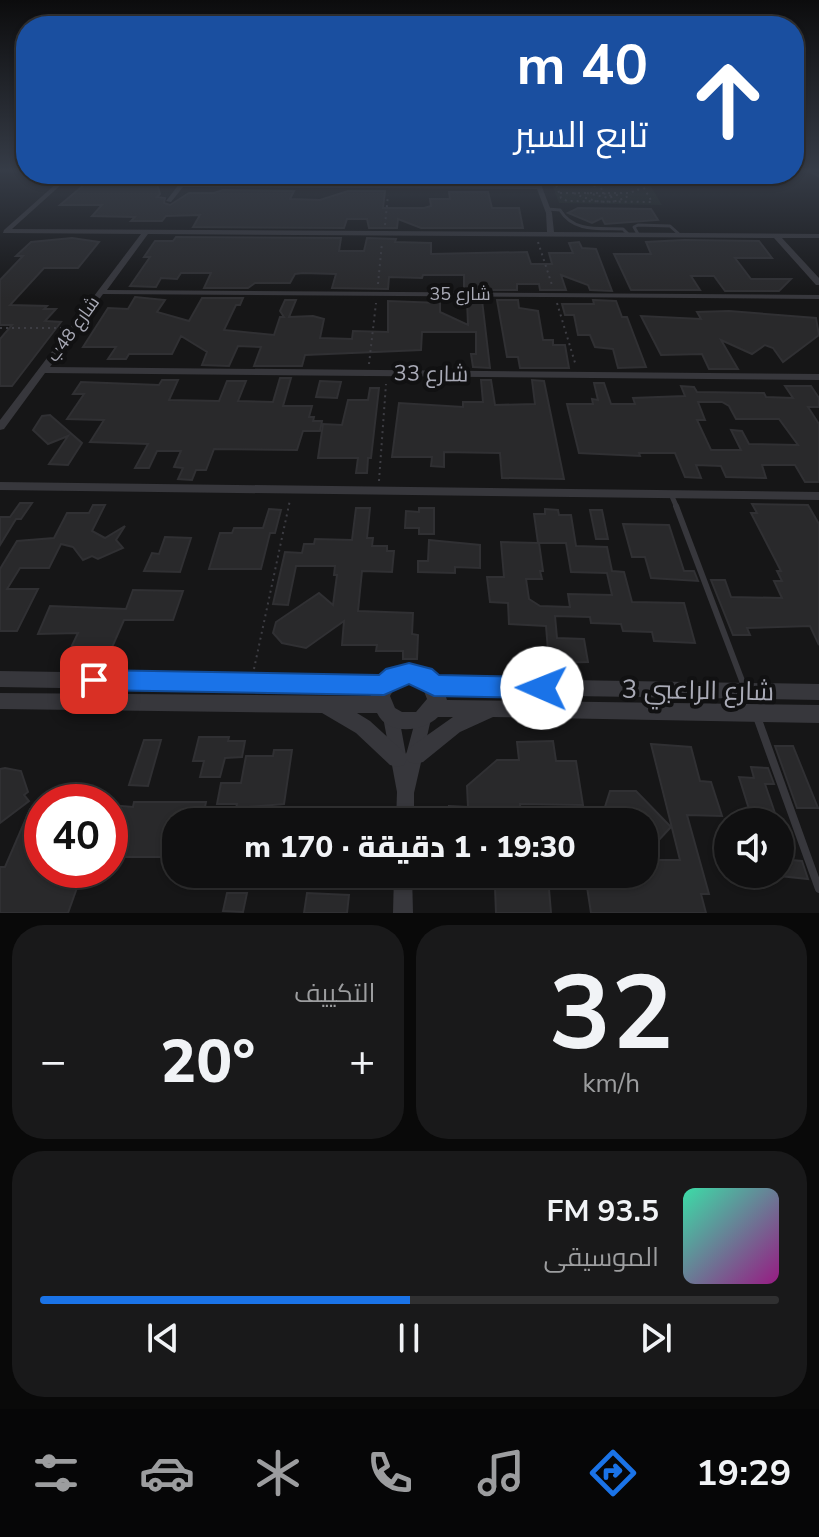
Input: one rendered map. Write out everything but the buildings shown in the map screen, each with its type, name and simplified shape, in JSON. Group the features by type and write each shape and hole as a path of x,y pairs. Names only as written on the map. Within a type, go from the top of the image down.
{"street":[{"path":"5,232 26,214"},
{"path":"548,214 551,234"},
{"path":"549,214 558,226 575,234"},
{"path":"5,232 819,236"},
{"name":"شارع 48ب","path":"0,427 146,232"},
{"path":"776,236 819,283"},
{"name":"شارع 35","path":"101,292 819,297"},
{"name":"شارع 33","path":"43,370 819,377"},
{"path":"0,486 819,496"},
{"path":"405,808 407,756 437,699 434,686 423,677 409,673 395,676 386,702 407,756"},
{"path":"0,679 251,682 386,702 403,721 429,713"},
{"name":"شارع الراعبي 3","path":"434,686 819,692"},
{"path":"0,701 325,705 386,702"},
{"path":"325,705 407,756"},
{"path":"407,756 453,726 496,709"},
{"name":"شارع الراعبي 3","path":"429,713 496,709 819,714"},
{"path":"403,888 403,913"}],"lane":[{"path":"562,214 564,219 576,225 623,229 633,234"},
{"path":"671,494 745,691"},
{"path":"755,713 819,889"}],"path":[{"path":"368,373 386,214"},
{"path":"0,328 74,328"},
{"path":"378,490 386,373"},
{"path":"251,682 292,489"}],"route":[{"path":"94,680 384,685 395,676 409,673 423,677 434,686 542,688"}]}
